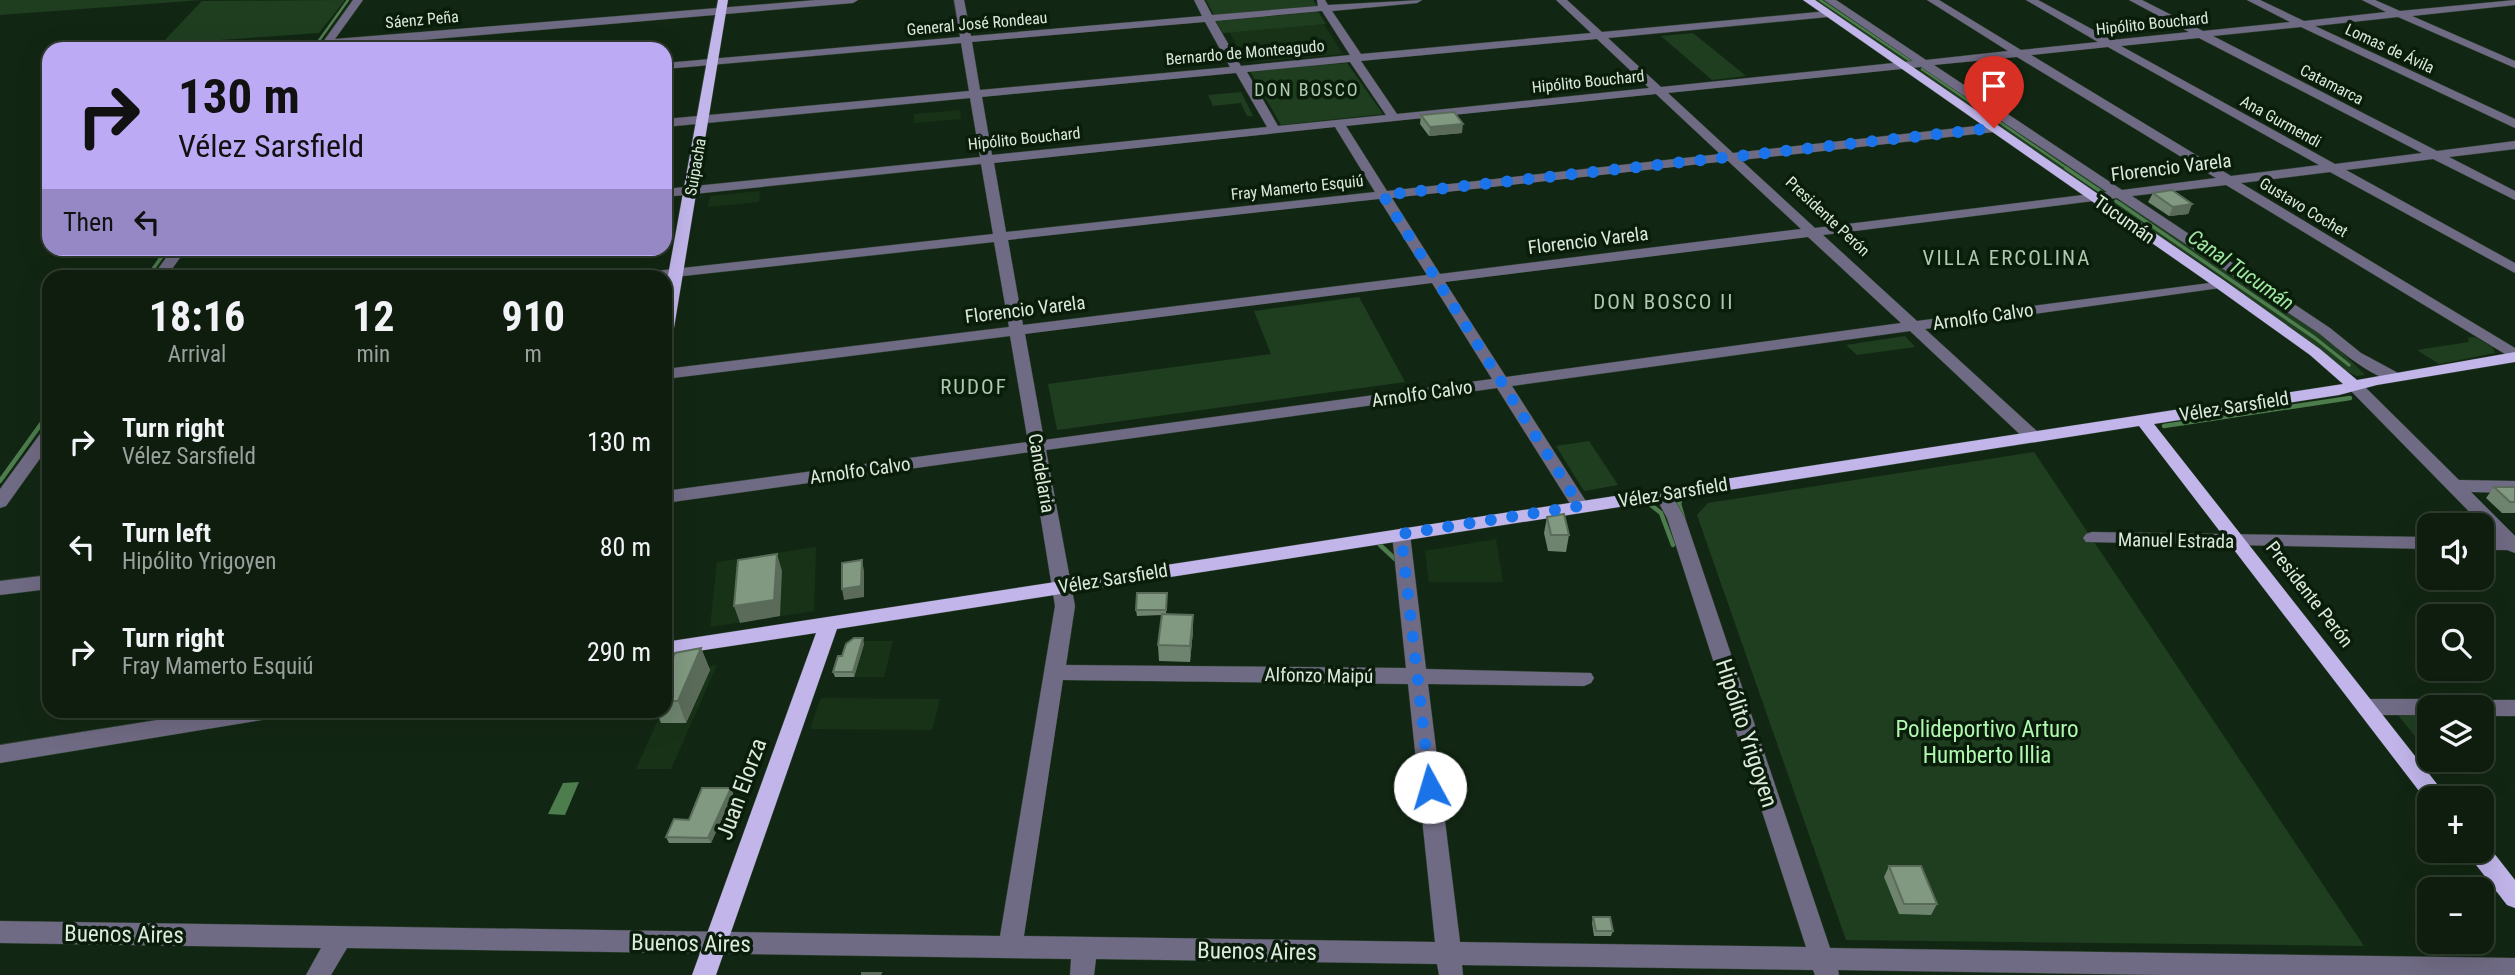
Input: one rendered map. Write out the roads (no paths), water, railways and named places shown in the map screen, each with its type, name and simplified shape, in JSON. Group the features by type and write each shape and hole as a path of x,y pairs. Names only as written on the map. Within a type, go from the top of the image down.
{"main road":[{"name":"Tucumán","path":"1808,0 2220,284 2315,352 2355,386"},
{"name":"Suipacha","path":"672,295 722,5"},
{"name":"Vélez Sarsfield","path":"672,648 2143,420 2355,386 2375,380 2515,356"},
{"name":"Presidente Perón","path":"2143,420 2428,786"},
{"name":"Juan Elorza","path":"704,975 830,622"},
{"path":"2488,863 2515,898"}],"street":[{"path":"329,42 358,0"},
{"name":"Sáenz Peña","path":"365,42 722,5 853,0"},
{"name":"Candelaria","path":"959,0 1065,606 1010,947"},
{"path":"1199,0 1275,131"},
{"name":"General José Rondeau","path":"672,65 1209,18 1322,4 1417,0"},
{"name":"Presidente Perón","path":"1561,0 2033,437"},
{"name":"Tucumán","path":"1829,0 2326,331 2357,356 2395,377"},
{"name":"Gustavo Cochet","path":"1932,0 2515,356"},
{"name":"Ana Gurmendi","path":"2031,0 2515,269"},
{"name":"Catamarca","path":"2134,0 2515,196"},
{"name":"Lomas de Ávila","path":"2252,0 2515,124"},
{"path":"2367,0 2515,65"},
{"path":"2480,0 2515,14"},
{"name":"Hipólito Bouchard","path":"672,192 2515,2"},
{"path":"1322,4 1356,53 1355,58 1395,119"},
{"name":"Bernardo de Monteagudo","path":"672,122 1828,14"},
{"path":"1339,125 1580,506"},
{"name":"Fray Mamerto Esquiú","path":"672,273 1994,128"},
{"name":"Florencio Varela","path":"672,373 1814,234 2515,145"},
{"name":"Arnolfo Calvo","path":"672,496 2220,284"},
{"name":"Tucumán","path":"2357,356 2366,372 2375,380"},
{"name":"Tucumán","path":"2355,386 2513,546"},
{"path":"0,502 42,451"},
{"path":"2453,486 2515,487"},
{"name":"Hipólito Yrigoyen","path":"1662,494 1676,517 1824,967"},
{"path":"1401,534 1450,964"},
{"name":"Manuel Estrada","path":"2092,538 2417,543"},
{"path":"2494,545 2513,546"},
{"path":"0,589 42,583"},
{"name":"Alfonzo Maipú","path":"1055,672 1584,678"},
{"path":"2367,707 2417,708"},
{"path":"2494,708 2515,708"},
{"path":"0,754 224,718"},
{"name":"Buenos Aires","path":"0,932 1085,948 1450,964 2200,970 2515,969"},
{"path":"318,975 340,937"},
{"path":"1082,975 1085,948"}],"waterway":[{"path":"318,42 348,0"},
{"name":"Canal Tucumán","path":"1820,0 1912,62"},
{"name":"Canal Tucumán","path":"1922,69 2068,169"},
{"name":"Canal Tucumán","path":"2066,168 2100,191"},
{"name":"Canal Tucumán","path":"2116,201 2315,338 2349,365"},
{"path":"152,270 162,256"},
{"path":"2164,426 2350,398"},
{"path":"0,481 42,423"},
{"path":"1681,498 1679,504 1683,517"},
{"path":"1646,501 1661,513 1673,545"},
{"path":"1380,545 1395,559"}],"district":[{"name":"DON BOSCO","path":"1307,90"},
{"name":"VILLA ERCOLINA","path":"2007,258"},
{"name":"DON BOSCO II","path":"1664,302"},
{"name":"RUDOF","path":"974,387"}],"park label":[{"name":"Polideportivo Arturo Humberto Illia","path":"1987,742"}]}
